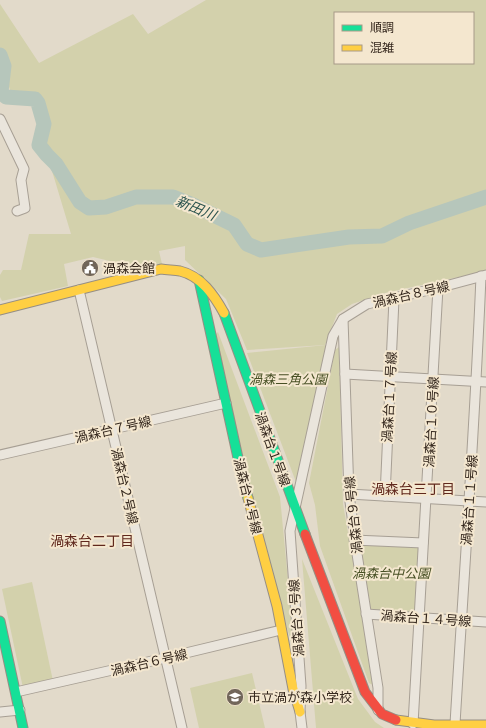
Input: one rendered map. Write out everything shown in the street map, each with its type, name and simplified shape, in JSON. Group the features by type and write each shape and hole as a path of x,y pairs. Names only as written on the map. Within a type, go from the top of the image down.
{"street":[{"path":"0,119 24,169 21,180 25,208 17,211"},
{"name":"渦森台１号線","path":"0,310 161,269 180,271 199,280 215,296 226,316 295,509 365,692 378,710 387,717 398,721 413,724 486,725"},
{"name":"渦森台８号線","path":"342,319 367,304 394,299 484,275"},
{"name":"渦森台１１号線","path":"455,724 468,501 482,382 484,275"},
{"name":"渦森台４号線","path":"199,280 240,467 277,606 293,689 300,712"},
{"name":"渦森台１０号線","path":"413,724 438,288"},
{"name":"渦森台２号線","path":"79,290 182,728"},
{"name":"渦森台１７号線","path":"385,496 394,299"},
{"path":"295,509 333,336 342,319"},
{"name":"渦森台９号線","path":"342,319 349,494 354,540 378,688 378,710"},
{"path":"345,374 482,382"},
{"name":"渦森台７号線","path":"0,455 226,403"},
{"path":"349,494 486,502"},
{"name":"渦森台３号線","path":"295,509 290,531 301,686 300,712 302,728"},
{"path":"354,540 423,543"},
{"name":"渦森台１４号線","path":"366,614 486,622"},
{"path":"0,621 23,728"},
{"name":"渦森台６号線","path":"16,692 281,630"},
{"path":"0,712 20,710"}],"green space":[{"path":"206,0 486,0 486,271 385,293 352,304 337,314 325,345 247,350 226,299 185,260 185,246 159,251 162,264 118,272 114,262 93,257 64,264 68,286 2,301 0,297 0,275 3,270 21,270 29,234 71,234 37,121 32,95 11,93 0,59 0,4 39,63 133,14 148,34"},
{"path":"218,332 280,497 298,684 291,642 260,530 215,335"},
{"name":"渦森三角公園","path":"326,345 296,482 247,353"},
{"path":"339,347 343,504 375,686 369,683 320,546 315,505 309,483 335,350"},
{"name":"渦森台中公園","path":"359,544 419,546 416,614 369,611"},
{"path":"302,559 358,699 375,722 384,728 316,728"},
{"path":"32,582 53,681 23,688 2,589"},
{"path":"252,673 265,728 199,728 190,688"}],"waterway":[{"name":"新田川","path":"0,55 4,66 1,92 6,97 35,99 38,103 44,124 39,145 56,164 80,202 89,208 106,207 136,197 173,197 234,225 247,244 261,250 349,237 382,236 409,223 486,197"}],"traffic: fast":[{"path":"199,280 248,498"},
{"path":"224,313 305,534"},
{"path":"0,621 23,728"}],"traffic: slow":[{"path":"0,310 161,269 180,271 194,277 206,287 224,313"},
{"path":"248,498 277,606 293,689 300,712"},
{"path":"396,720 434,725 486,725"}],"traffic: jam":[{"path":"305,534 365,692 382,714 396,720"}],"place":[{"name":"渦森会館","path":"90,268"},
{"name":"市立渦が森小学校","path":"235,697"}],"district":[{"name":"渦森台三丁目","path":"413,489"},
{"name":"渦森台二丁目","path":"92,541"}]}
